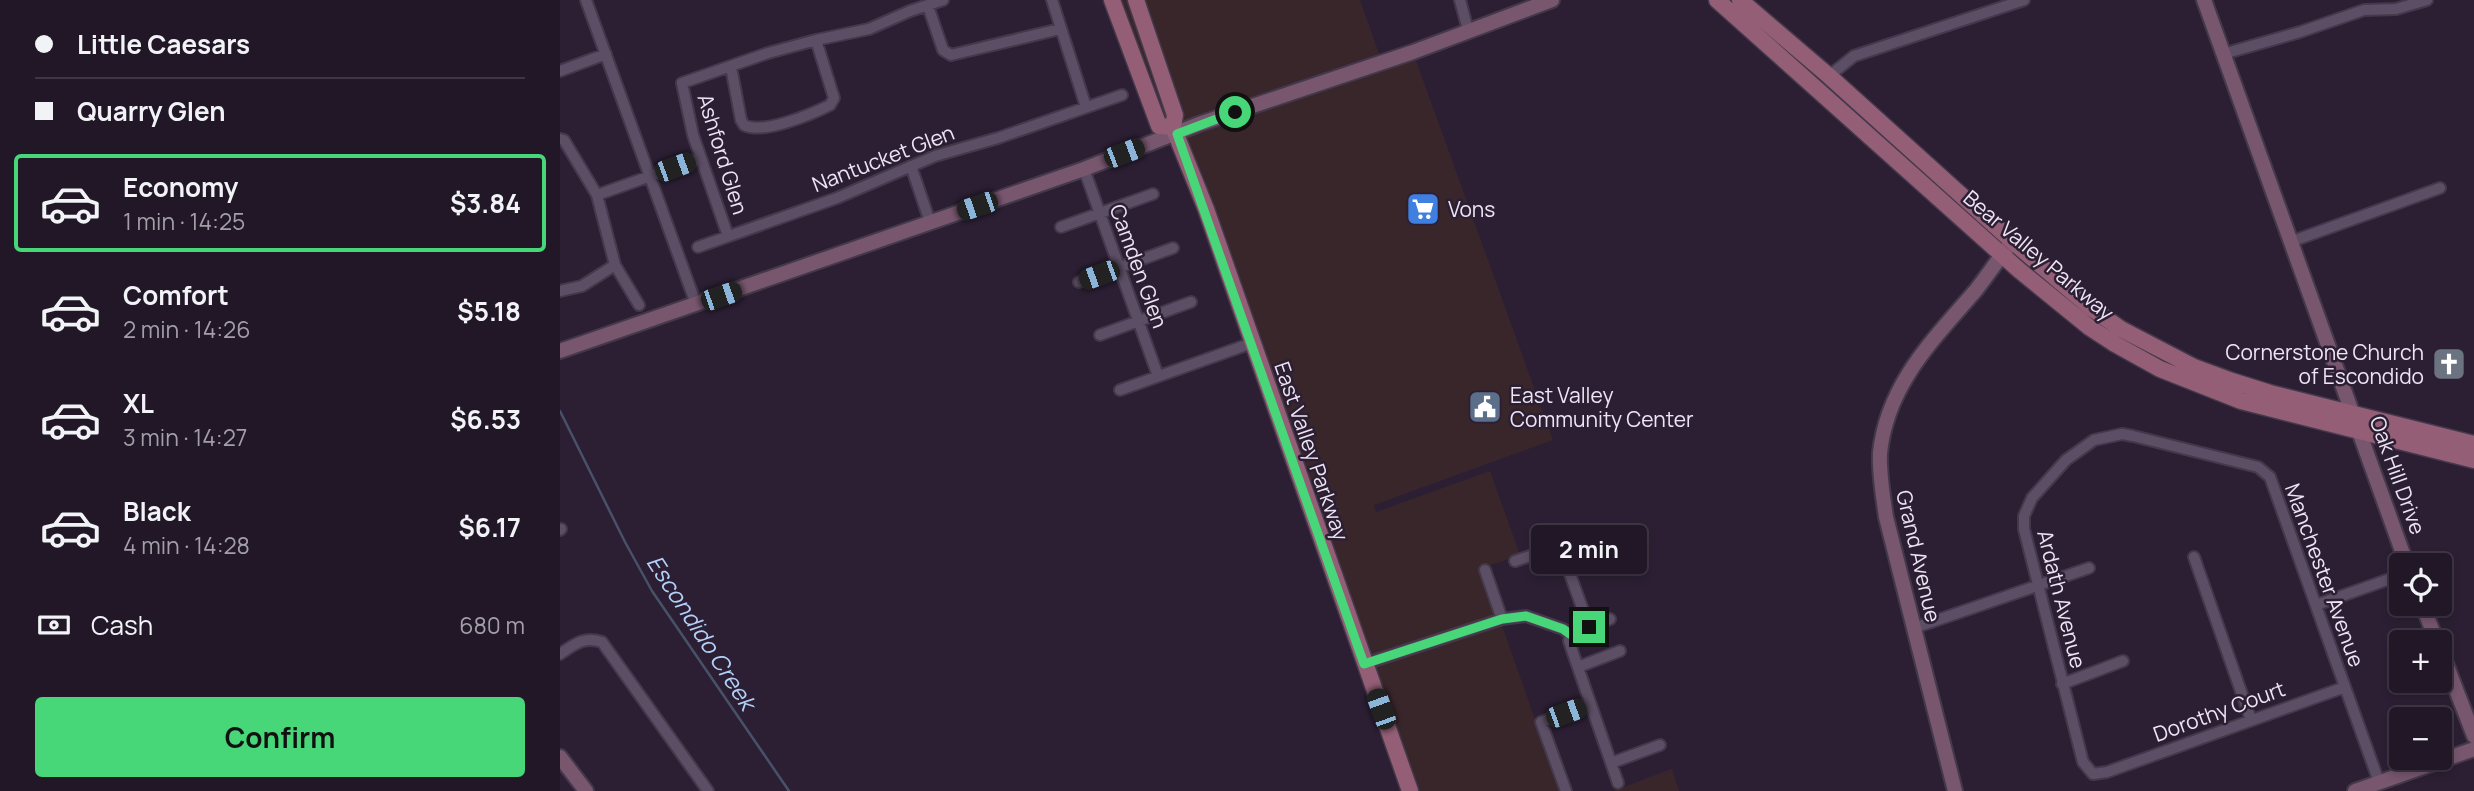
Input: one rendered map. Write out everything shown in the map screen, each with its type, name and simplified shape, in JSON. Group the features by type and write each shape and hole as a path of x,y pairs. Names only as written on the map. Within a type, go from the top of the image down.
{"main road":[{"name":"East Valley Parkway","path":"1112,0 1159,126 1175,130"},
{"name":"East Valley Parkway","path":"1136,0 1175,115 1175,130 1410,791"},
{"name":"Bear Valley Parkway","path":"1717,0 2002,255 2089,327 2160,369 2241,401 2474,460"},
{"name":"Bear Valley Parkway","path":"1741,0 2091,308 2160,351 2232,381 2474,444"}],"street":[{"path":"586,0 696,304"},
{"path":"816,40 834,98 830,105 790,121 760,129 744,125 731,67 816,40 869,29 909,11 943,0"},
{"path":"1052,0 1086,107"},
{"path":"1460,0 1468,30"},
{"path":"560,351 1084,169 1175,130 1413,52 1552,0"},
{"path":"1829,76 1854,56 2024,0"},
{"name":"Oak Hill Drive","path":"2204,0 2403,553"},
{"path":"2222,54 2301,32 2364,10 2396,9 2427,0"},
{"path":"928,6 943,50 951,55 1060,29"},
{"path":"560,71 606,54"},
{"name":"Ashford Glen","path":"728,236 693,135 682,83 731,67"},
{"name":"Nantucket Glen","path":"698,247 837,198 935,156 998,138 1122,95"},
{"path":"560,139 564,140 597,195 615,265 639,305"},
{"path":"597,195 701,158"},
{"path":"911,166 930,222"},
{"name":"Camden Glen","path":"1084,169 1158,376"},
{"path":"2290,242 2440,188"},
{"path":"1061,227 1153,194"},
{"name":"Grand Avenue","path":"1955,791 1886,517 1880,471 1883,437 1896,394 1911,366 2012,241"},
{"path":"1079,282 1173,248"},
{"path":"560,292 582,286 615,265"},
{"path":"1100,335 1191,302"},
{"path":"1120,390 1252,343"},
{"name":"Ardath Avenue","path":"2107,772 2093,774 2083,762 2024,529 2024,516 2032,498 2082,446 2094,440 2122,434 2133,436"},
{"name":"Manchester Avenue","path":"2133,436 2258,467 2270,477 2379,782"},
{"path":"1515,561 1560,546 1589,627"},
{"path":"2194,557 2250,720"},
{"path":"1914,628 2089,568"},
{"path":"1485,570 1502,619"},
{"path":"2316,605 2389,579"},
{"path":"1364,664 1502,619 1526,616 1570,634"},
{"path":"1570,634 1610,619"},
{"path":"1570,634 1569,641 1618,783"},
{"path":"560,654 582,639 591,638 602,642 708,791"},
{"path":"1578,667 1620,651"},
{"path":"2062,684 2123,662"},
{"path":"2452,679 2474,736"},
{"name":"Dorothy Court","path":"2107,772 2345,687"},
{"path":"1566,791 1541,722 1590,704"},
{"path":"1611,763 1660,745"},
{"path":"2355,791 2474,750"},
{"path":"560,757 586,791"}],"shaded area":[{"path":"1112,0 1360,0 1382,62 1413,52 1553,440 1374,505 1376,512 1490,471 1520,555 1482,568 1560,791 1410,791 1183,149 1159,126"},
{"path":"1671,769 1679,791 1613,791"}],"waterway":[{"name":"Escondido Creek","path":"560,411 652,591 789,791"}],"place":[{"name":"Vons","path":"1423,209"},
{"name":"Cornerstone Church of Escondido","path":"2449,364"},
{"name":"East Valley Community Center","path":"1485,407"}],"route":[{"path":"1235,112 1177,134 1206,209 1364,664 1502,619 1526,616 1570,634 1589,627"}]}
